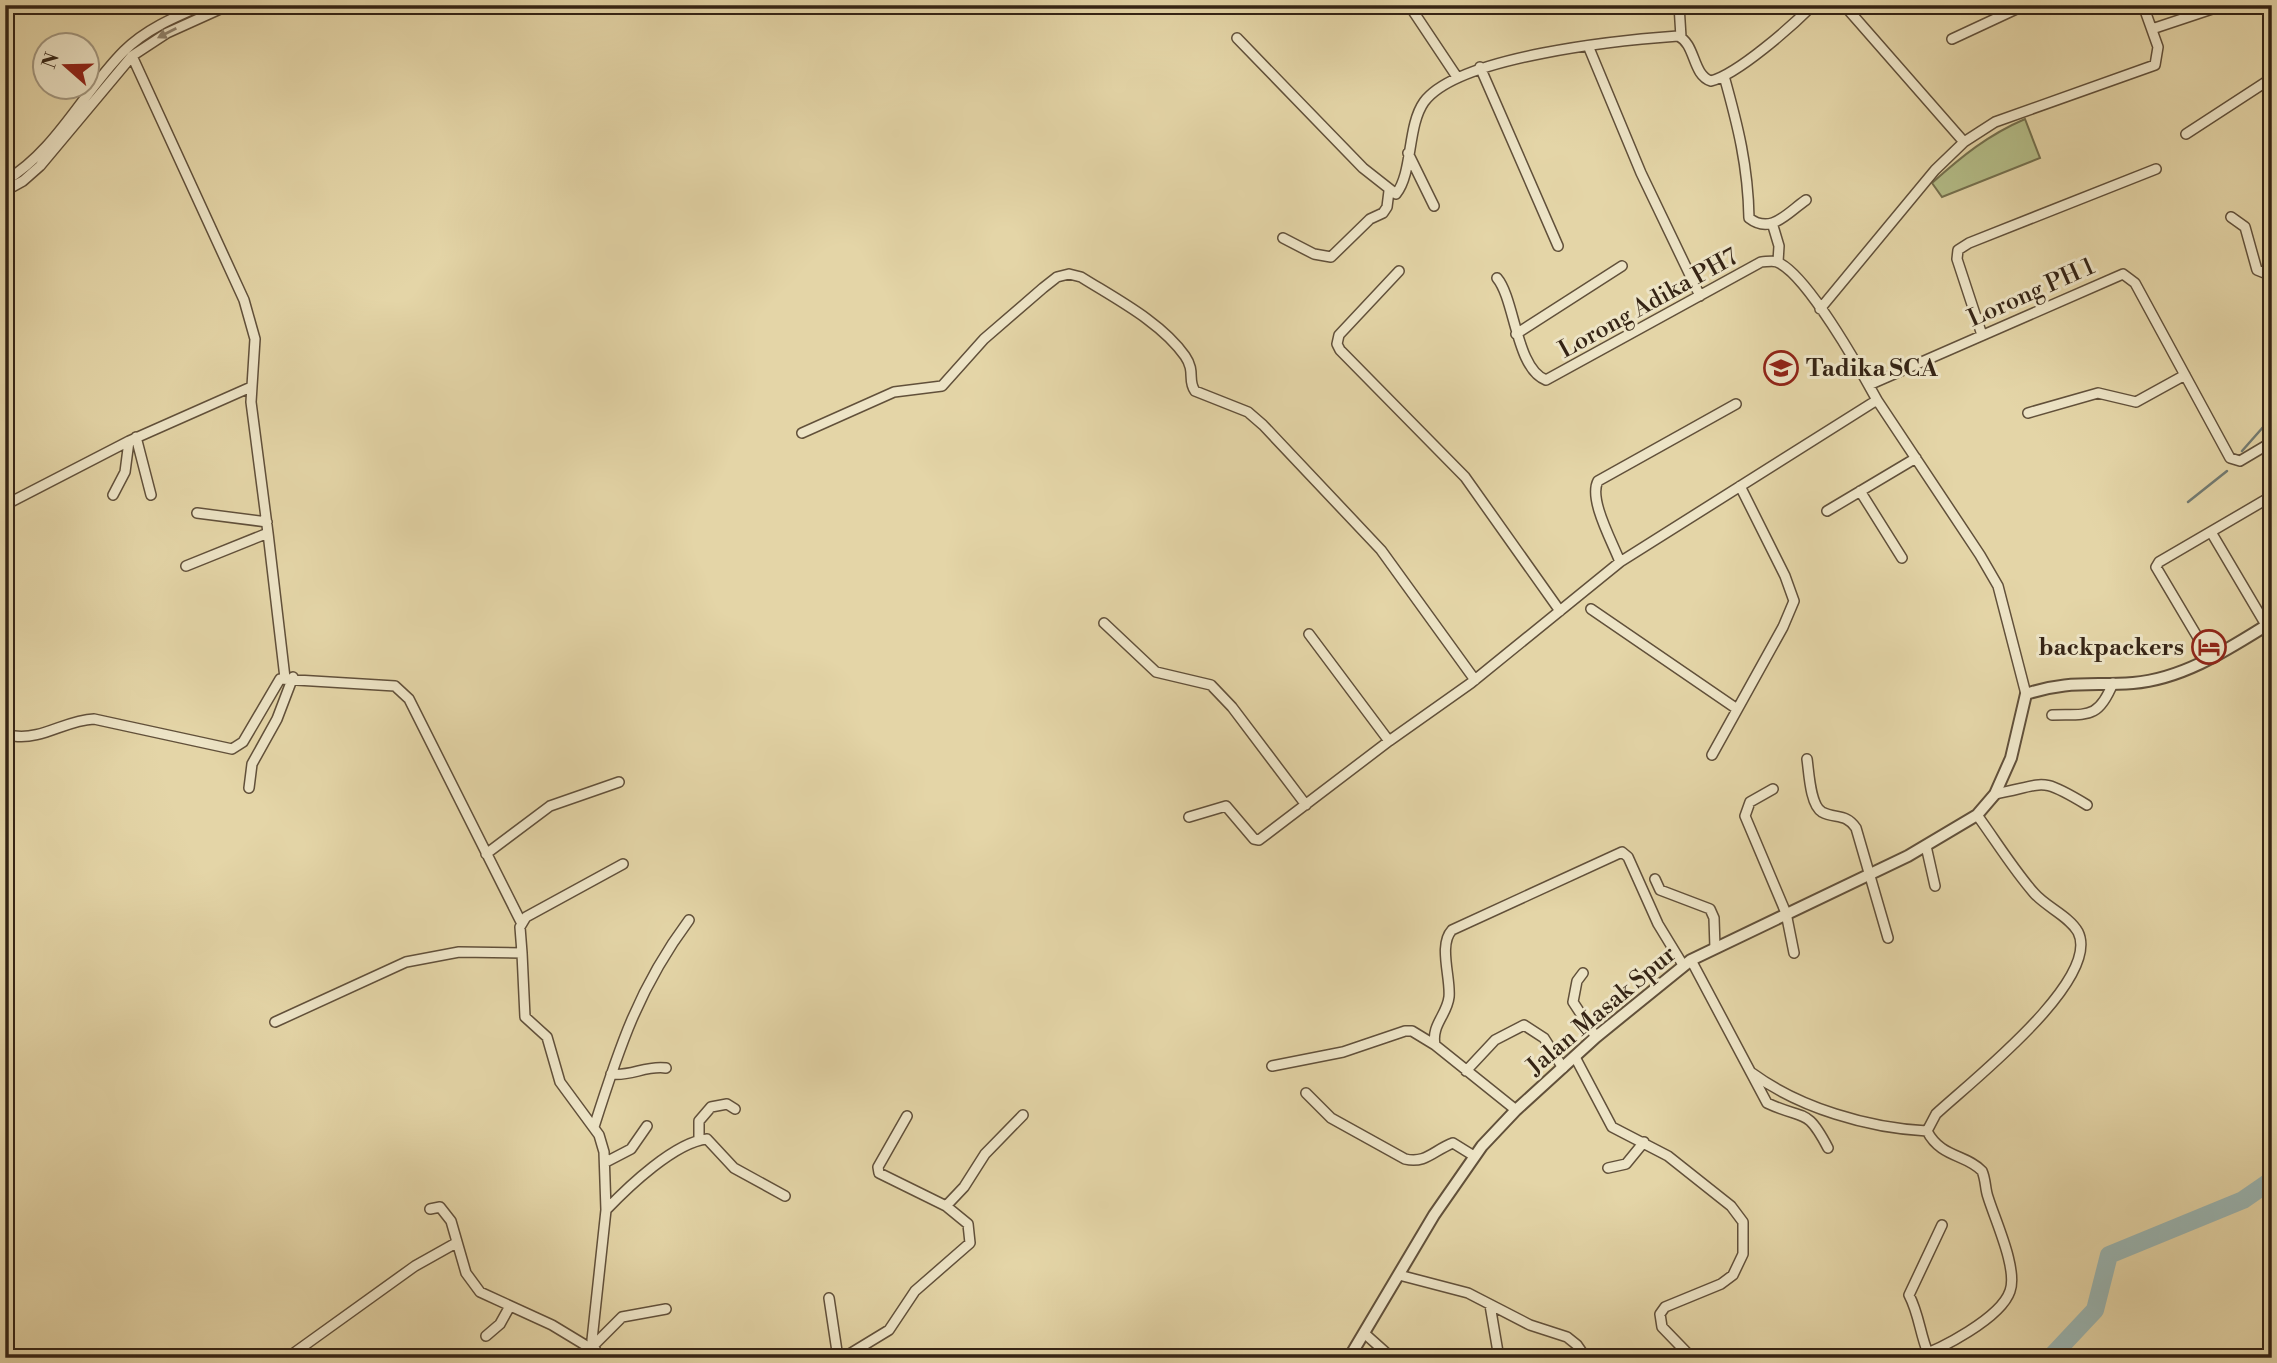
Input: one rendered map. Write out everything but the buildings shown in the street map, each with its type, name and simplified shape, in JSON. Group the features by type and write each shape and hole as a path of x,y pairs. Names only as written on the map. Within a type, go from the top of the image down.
{"street":[{"path":"5,181 30,165 125,50 152,30 203,5"},
{"path":"5,191 23,181 40,166 132,56 167,33 229,5"},
{"path":"1409,5 1457,77"},
{"path":"1679,5 1681,37 1703,77 1711,81 1724,76 1786,31 1813,5"},
{"path":"1844,5 1964,142"},
{"path":"1952,39 2025,5"},
{"path":"1820,309 1935,170 1964,142 1995,122 2150,69 2159,57 2143,5"},
{"path":"2152,29 2224,5"},
{"path":"1237,38 1389,191 1398,192 1423,103 1457,77 1480,67 1530,56 1681,37"},
{"path":"1589,48 1641,173 1700,296"},
{"path":"132,56 247,307 255,339 251,387 289,678 277,719 252,764 249,788"},
{"path":"1480,67 1558,246"},
{"path":"1724,76 1744,148 1749,183 1749,218 1759,226 1773,226 1806,200"},
{"path":"2186,134 2272,78"},
{"path":"1408,153 1434,206"},
{"path":"1982,335 1957,259 1958,250 2156,169"},
{"path":"1283,238 1314,254 1331,257 1370,219 1383,213 1387,207 1389,191"},
{"path":"2231,217 2245,227 2257,270 2272,276"},
{"path":"1773,226 1779,246 1778,262"},
{"name":"Lorong Adika PH7","path":"1516,334 1537,374 1543,379 1551,379 1761,262 1778,262 1791,272 1820,309 1998,586 2026,694"},
{"path":"1497,278 1503,287 1516,334 1622,266"},
{"path":"1399,271 1339,335 1337,344 1465,477 1560,611"},
{"path":"802,433 894,392 942,386 1009,317 1057,277 1069,274 1098,288 1168,337 1191,365 1191,383 1195,391 1254,417 1381,550 1475,680"},
{"name":"Lorong PH 1","path":"1868,386 2123,275 2135,283 2230,458 2236,462 2272,442"},
{"path":"2028,413 2098,393 2136,402 2185,375"},
{"path":"5,505 132,439 251,387"},
{"path":"1189,817 1226,806 1254,839 1259,841 1389,741 1475,680 1620,562 1877,400"},
{"path":"1620,562 1595,500 1598,481 1736,404"},
{"path":"113,495 125,472 132,439"},
{"path":"132,439 151,495"},
{"path":"1827,511 1916,458"},
{"path":"1712,755 1783,627 1794,601 1785,576 1740,486"},
{"path":"1860,491 1902,558"},
{"path":"2210,658 2156,567 2272,496"},
{"path":"197,513 267,522"},
{"path":"2026,694 2070,683 2113,683 2166,677 2210,658 2269,624 2211,532"},
{"path":"186,566 268,533"},
{"path":"1591,609 1737,709"},
{"path":"1104,623 1156,672 1211,685 1232,707 1306,805"},
{"path":"1309,634 1389,741"},
{"path":"14,736 35,736 72,721 94,719 232,749 243,742 273,687 289,678 391,684 400,689 409,699 521,922 525,1017 547,1037 560,1082 594,1127 606,1162 606,1210 595,1352"},
{"path":"2052,715 2096,712 2104,705 2113,683"},
{"name":"Jalan Masak Spur","path":"1349,1358 1474,1156 1516,1110 1597,1037 1687,962 1926,846 1977,815 1995,794 2011,758 2026,694"},
{"path":"1807,759 1816,805 1821,812 1851,821 1870,874 1888,938"},
{"path":"486,854 550,806 619,782"},
{"path":"1995,794 2035,783 2048,784 2087,805"},
{"path":"1773,789 1750,802 1745,811 1786,913 1794,953"},
{"path":"1914,1358 1968,1331 2006,1300 2012,1285 2003,1236 1986,1194 1982,1171 1949,1154 1934,1142 1927,1131 1930,1119 2045,1011 2071,976 2081,956 2077,931 2032,891 1977,815"},
{"path":"1926,846 1935,886"},
{"path":"1434,1045 1435,1029 1449,996 1447,939 1452,930 1622,852 1628,857 1658,924 1711,993 1767,1103 1807,1116 1815,1123 1828,1148"},
{"path":"521,922 535,910 591,884 623,864"},
{"path":"1655,878 1660,890 1710,909 1714,919 1716,948"},
{"path":"594,1127 624,1031 647,984 690,920"},
{"path":"275,1021 406,962 459,952 522,953"},
{"path":"1583,973 1577,981 1573,1002 1597,1037"},
{"path":"1466,1071 1495,1040 1524,1026 1544,1038 1563,1068"},
{"path":"1272,1066 1343,1052 1412,1031 1434,1045 1516,1110"},
{"path":"1575,1057 1608,1122 1618,1131 1644,1142 1731,1206 1743,1222 1743,1254 1733,1275 1721,1283 1665,1307 1660,1314 1662,1327 1692,1358"},
{"path":"611,1074 626,1074 652,1067 666,1068"},
{"path":"1748,1070 1769,1086 1816,1106 1890,1129 1927,1131"},
{"path":"1306,1093 1331,1118 1405,1159 1416,1162 1453,1143 1474,1156"},
{"path":"699,1140 699,1121 711,1107 727,1104 736,1109"},
{"path":"946,1206 964,1187 985,1154 1023,1115"},
{"path":"829,1298 841,1358 889,1330 915,1291 970,1243 968,1224 946,1206 879,1173 878,1167 907,1116"},
{"path":"606,1162 631,1149 647,1126"},
{"path":"606,1210 646,1172 699,1140 711,1141 734,1168 785,1196"},
{"path":"1608,1168 1626,1164 1644,1142"},
{"path":"430,1209 439,1207 445,1212 474,1286 562,1331 595,1352"},
{"path":"1928,1353 1921,1336 1918,1312 1909,1295 1942,1225"},
{"path":"287,1358 415,1266 456,1242"},
{"path":"1399,1275 1464,1292 1530,1325 1567,1337 1586,1358"},
{"path":"1490,1305 1499,1358"},
{"path":"486,1336 500,1324 510,1306"},
{"path":"595,1352 622,1317 666,1309"},
{"path":"1364,1333 1392,1358"}],"green space":[{"path":"2025,119 2040,158 1942,197 1932,183 1976,147"}],"waterway":[{"path":"2242,451 2272,417"},
{"path":"2188,502 2227,471"},
{"path":"2050,1358 2095,1310 2109,1255 2243,1200 2272,1180"}],"place":[{"name":"Tadika SCA","path":"1781,368"},
{"name":"backpackers","path":"2209,647"}]}
